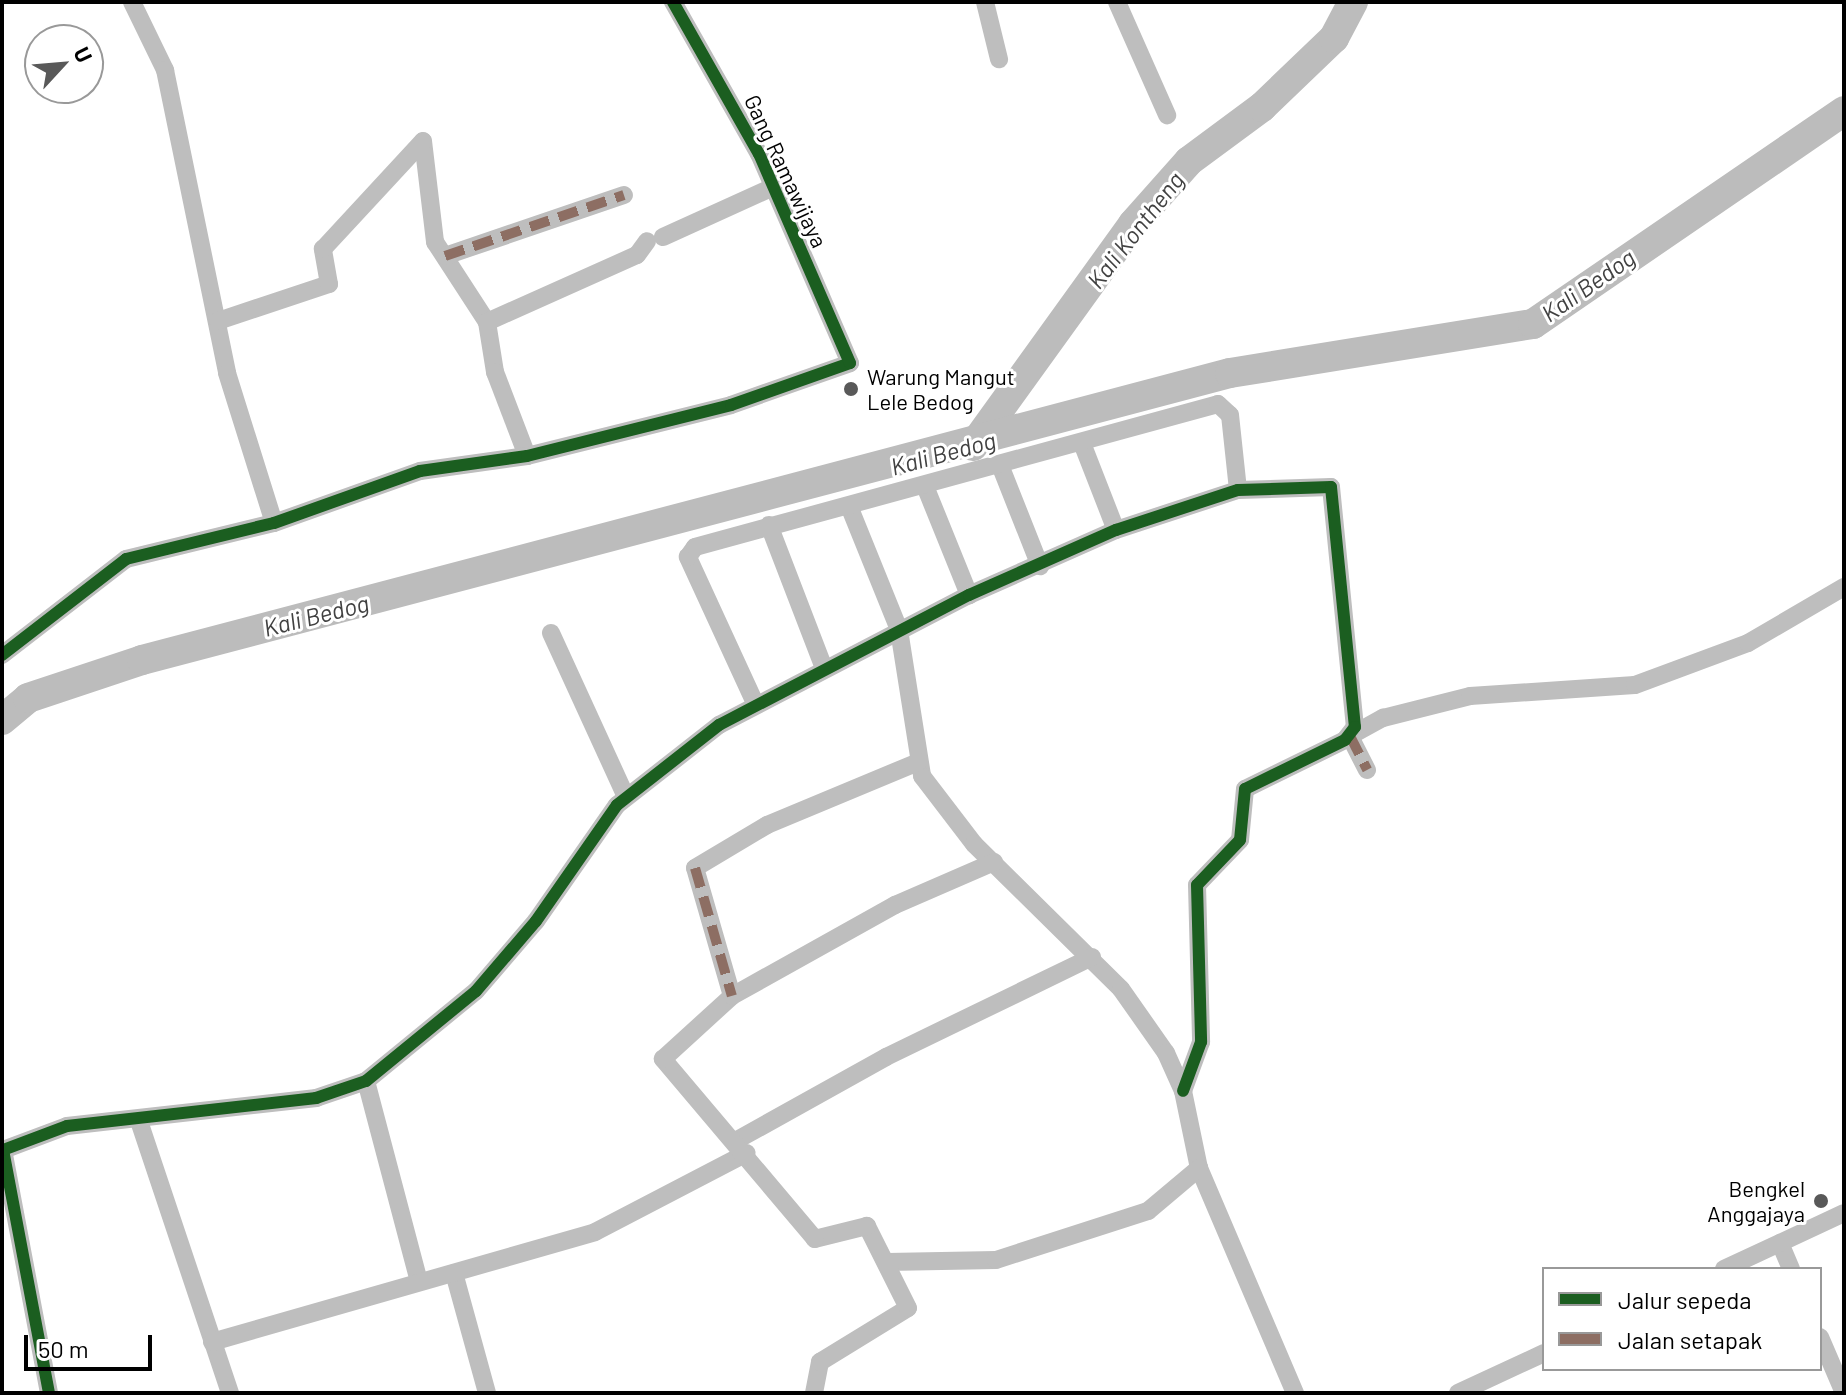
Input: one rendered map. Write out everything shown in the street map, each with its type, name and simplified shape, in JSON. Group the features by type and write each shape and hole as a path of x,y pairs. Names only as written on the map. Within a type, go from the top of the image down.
{"street":[{"path":"132,2 165,70 218,321 274,523"},
{"name":"Gang Ramawijaya","path":"527,456 731,405 850,363 773,187 673,2"},
{"path":"985,2 999,59"},
{"path":"1117,2 1167,115"},
{"path":"2,655 126,559 274,523 420,471 527,456 495,372 487,322 435,242 423,141 323,249 329,284 218,321"},
{"path":"487,322 637,255 655,239 773,187"},
{"path":"445,256 624,195"},
{"path":"755,703 688,557 695,547 1218,404 1230,415 1238,490"},
{"path":"1082,443 1116,530"},
{"path":"1000,465 1040,566"},
{"path":"925,486 969,595"},
{"path":"49,1393 3,1150 67,1126 139,1121 316,1098 366,1081 476,991 626,797 755,703 969,595 1116,530 1238,490 1331,487 1345,584 1350,736 1367,770"},
{"path":"849,506 899,630 918,762 949,815 1092,957 1146,1022 1183,1091 1199,1168 1295,1393"},
{"path":"769,525 824,668"},
{"path":"1183,1091 1201,1042 1197,885 1240,840 1245,789 1383,718 1470,696 1635,685 1748,643 1844,587"},
{"path":"551,633 626,797"},
{"path":"732,996 695,868 767,825 918,762"},
{"path":"814,1393 820,1362 909,1312 887,1262 862,1224 815,1239 742,1147 663,1059 732,996 895,905 994,862"},
{"path":"212,1342 595,1232 742,1147 886,1057 1092,957"},
{"path":"366,1081 419,1281"},
{"path":"139,1121 230,1393"},
{"path":"887,1262 996,1260 1148,1211 1199,1168"},
{"path":"1728,1267 1844,1213"},
{"path":"1780,1243 1790,1267"},
{"path":"454,1273 487,1393"},
{"path":"1822,1342 1844,1393"},
{"path":"1458,1393 1542,1354"}],"waterway":[{"name":"Kali Kontheng","path":"973,446 1133,224 1189,161 1262,107 1334,38 1353,2"},
{"name":"Kali Bedog","path":"2,720 28,698 142,660 1230,373 1533,324 1844,111"}],"marked path":[{"path":"445,256 624,195"},
{"path":"1350,736 1367,770"},
{"path":"695,868 732,996"}],"cycle path":[{"path":"2,655 126,559 274,523 420,471 527,456 731,405 850,363 759,154 673,2"},
{"path":"49,1393 3,1150 67,1126 316,1098 366,1081 476,991 536,921 617,805 719,725 969,595 1116,530 1238,490 1331,487 1355,727 1345,740 1245,789 1240,840 1197,885 1201,1042 1183,1091"}],"place":[{"name":"Warung Mangut Lele Bedog","path":"851,389"},
{"name":"Bengkel Anggajaya","path":"1821,1201"}]}
